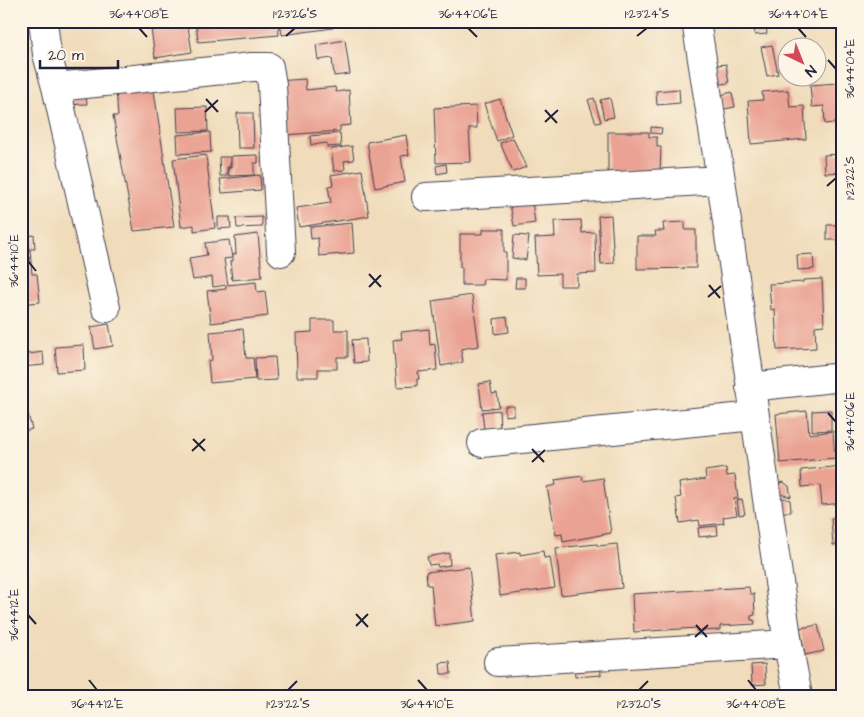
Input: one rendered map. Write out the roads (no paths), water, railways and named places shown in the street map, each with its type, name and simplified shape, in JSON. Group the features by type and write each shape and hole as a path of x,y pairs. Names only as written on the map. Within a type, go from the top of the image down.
{"street":[{"path":"43,21 47,54 106,308"},
{"path":"696,21 721,180 788,644 798,696"},
{"path":"56,87 252,67 268,67 272,85 281,252"},
{"path":"426,197 721,180"},
{"path":"750,387 843,377"},
{"path":"482,443 754,416"},
{"path":"498,662 788,644"}]}
